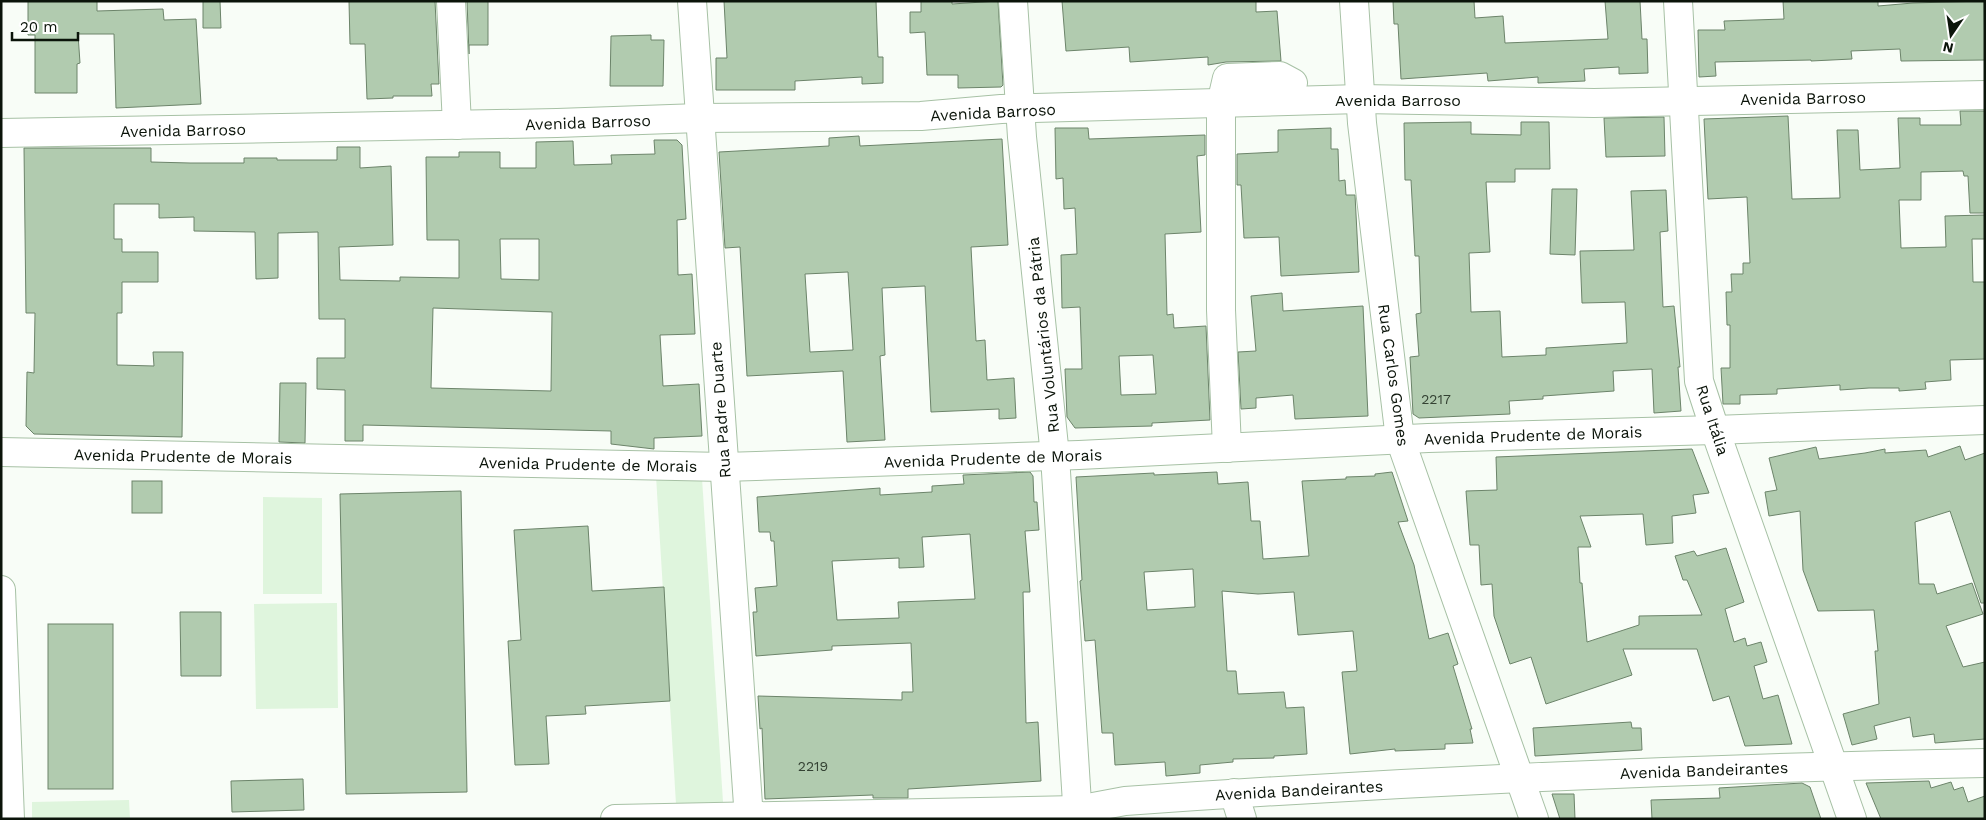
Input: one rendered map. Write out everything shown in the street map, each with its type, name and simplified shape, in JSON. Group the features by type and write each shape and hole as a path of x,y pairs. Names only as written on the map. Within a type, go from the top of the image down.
{"street":[{"path":"451,1 457,125"},
{"name":"Rua Padre Duarte","path":"692,1 748,817"},
{"name":"Rua Voluntários da Pátria","path":"1013,1 1022,137 1055,456 1078,815"},
{"name":"Rua Carlos Gomes","path":"1354,1 1360,99 1400,439 1534,819"},
{"name":"Rua Itália","path":"1678,1 1685,100 1699,380 1852,819"},
{"path":"1227,448 1221,310 1221,104 1227,78 1280,76 1293,83"},
{"name":"Avenida Barroso","path":"1,132 457,125 699,118 921,116 1021,108 1360,99 1594,103 1985,95"},
{"name":"Avenida Prudente de Morais","path":"1,452 724,467 1055,456 1400,439 1985,420"},
{"path":"1,590 10,819"},
{"name":"Avenida Bandeirantes","path":"615,819 1078,815 1125,801 1520,777 1834,765 1985,763"},
{"path":"1234,794 1242,819"}],"green space":[{"path":"656,476 702,478 723,802 676,804"},
{"path":"263,497 322,498 322,594 263,594"},
{"path":"337,603 338,708 256,709 254,604"},
{"path":"129,800 130,818 32,819 32,802"}],"building":[{"path":"28,1 97,1 97,11 163,9 164,20 196,19 201,104 116,108 114,34 78,34 80,63 77,64 77,93 35,93 35,35 28,35"},
{"path":"203,1 220,1 221,28 203,28"},
{"path":"349,1 435,1 439,84 431,84 432,96 393,96 393,98 367,99 365,44 350,44"},
{"path":"467,1 488,1 488,45 469,45 469,54"},
{"path":"724,1 876,1 878,57 883,57 883,83 862,84 862,77 795,81 795,90 716,90 716,58 727,58"},
{"path":"921,1 952,1 952,4 998,1 1003,85 1001,87 958,88 958,75 927,75 925,32 910,33 910,12 921,12"},
{"path":"1062,1 1256,1 1256,12 1277,11 1281,61 1226,62 1208,65 1208,57 1130,62 1129,47 1066,51"},
{"path":"1393,1 1474,1 1475,18 1503,16 1505,43 1608,39 1605,1 1640,1 1642,39 1647,39 1648,73 1619,74 1619,67 1584,69 1585,81 1538,83 1538,77 1488,81 1487,73 1401,79 1398,24 1394,24"},
{"path":"1783,1 1878,1 1878,6 1984,1 1985,60 1901,61 1900,49 1851,51 1852,59 1715,62 1716,76 1699,77 1698,30 1725,30 1724,21 1784,19"},
{"path":"651,35 651,40 664,40 663,86 610,86 611,36"},
{"path":"1960,111 1985,111 1985,213 1970,213 1968,176 1964,176 1963,171 1921,172 1921,200 1899,200 1901,248 1946,247 1945,216 1985,215 1985,239 1972,239 1973,282 1985,282 1985,359 1950,360 1951,380 1925,382 1926,389 1899,391 1899,388 1840,390 1840,385 1777,389 1777,394 1740,395 1740,404 1723,404 1721,368 1730,368 1730,325 1727,325 1726,292 1732,292 1731,274 1743,274 1743,263 1750,263 1747,197 1708,199 1704,119 1788,116 1792,199 1840,198 1837,130 1858,130 1860,170 1900,168 1898,118 1920,118 1920,125 1961,125"},
{"path":"1664,117 1665,156 1606,157 1604,118"},
{"path":"1471,122 1471,134 1521,135 1521,122 1549,122 1550,169 1515,169 1515,182 1486,182 1490,252 1469,253 1471,312 1500,311 1502,357 1546,355 1546,348 1627,343 1625,302 1582,303 1580,251 1634,250 1631,191 1666,190 1668,231 1660,232 1663,307 1674,306 1680,367 1678,367 1681,411 1654,413 1652,369 1613,371 1614,391 1543,396 1543,399 1509,401 1510,414 1419,418 1413,414 1410,357 1419,356 1416,314 1421,313 1419,256 1415,256 1411,180 1405,180 1404,123"},
{"path":"1055,128 1088,128 1089,139 1205,135 1205,155 1197,156 1201,232 1165,234 1167,315 1173,314 1174,328 1206,326 1210,420 1152,423 1152,426 1075,428 1067,417 1065,369 1082,369 1080,307 1062,308 1061,255 1077,254 1075,208 1064,209 1063,178 1056,179","holes":["1153,355 1156,394 1121,395 1119,356"]},
{"path":"1331,128 1331,149 1338,149 1339,181 1345,180 1346,195 1355,195 1359,272 1281,276 1279,237 1244,238 1241,185 1237,185 1237,154 1278,152 1278,130"},
{"path":"859,136 860,146 1002,139 1008,245 971,247 976,341 985,340 987,380 1014,378 1016,418 999,419 999,409 931,412 925,286 882,288 885,355 880,356 885,440 847,442 843,371 747,376 740,247 725,248 719,152 829,146 829,138","holes":["848,272 853,350 810,352 805,274"]},
{"path":"654,140 677,140 682,145 686,219 677,220 678,275 692,274 695,334 660,335 663,386 699,384 702,436 654,438 654,449 611,444 611,431 363,425 363,441 345,441 345,390 317,389 317,358 345,358 345,319 319,319 318,232 278,233 278,278 256,279 255,232 194,231 194,217 159,218 159,204 114,204 114,239 122,239 122,252 158,252 158,282 122,282 122,313 117,313 117,365 154,366 153,352 183,352 182,437 34,434 26,426 27,372 34,373 35,313 26,313 24,148 151,148 151,162 244,163 244,158 337,160 337,147 360,147 360,168 391,166 393,245 339,247 340,280 400,281 400,277 459,278 459,240 427,240 426,157 459,157 459,152 500,152 500,168 536,168 536,142 573,141 574,165 612,164 611,155 655,154","holes":["500,239 539,239 539,280 501,279","433,308 552,312 551,391 431,388"]},
{"path":"1552,189 1577,189 1575,255 1550,254"},
{"path":"1282,293 1283,311 1363,306 1368,416 1295,419 1293,395 1256,398 1256,408 1241,409 1238,352 1256,351 1251,296"},
{"path":"280,383 306,383 305,443 279,442"},
{"path":"1960,446 1965,460 1985,453 1985,603 1981,603 1950,511 1915,522 1919,584 1934,584 1937,594 1972,583 1983,614 1946,626 1963,667 1985,662 1985,739 1935,743 1934,734 1913,737 1910,717 1874,726 1877,739 1852,745 1843,714 1879,704 1875,651 1878,651 1874,610 1818,611 1803,570 1800,511 1769,516 1765,492 1777,490 1769,458 1816,447 1819,459 1885,449 1885,453 1926,450 1928,457"},
{"path":"1692,449 1709,493 1693,495 1696,513 1672,516 1673,543 1646,545 1643,514 1580,516 1591,547 1578,547 1587,642 1639,625 1639,616 1702,615 1687,580 1683,580 1675,556 1694,551 1697,556 1726,548 1744,602 1725,609 1734,642 1745,638 1747,646 1761,642 1767,662 1754,666 1763,699 1778,695 1792,744 1745,746 1729,696 1713,701 1697,649 1623,649 1632,675 1546,704 1531,657 1510,664 1494,616 1492,584 1481,585 1479,545 1470,545 1466,491 1497,490 1496,457"},
{"path":"1030,472 1033,476 1034,502 1037,502 1039,530 1025,531 1030,592 1023,592 1026,723 1038,722 1041,781 908,789 908,798 873,798 873,795 765,799 762,728 760,729 758,696 902,700 902,692 913,692 911,643 832,646 832,650 756,656 753,612 757,612 755,588 777,586 774,541 771,541 770,532 759,532 757,497 880,488 880,495 932,492 932,486 964,484 963,475","holes":["970,534 975,599 898,602 899,618 837,620 832,561 899,558 899,568 924,567 922,537"]},
{"path":"1217,472 1218,484 1248,482 1251,521 1260,521 1263,559 1309,556 1302,481 1346,479 1346,477 1375,476 1375,474 1392,472 1408,521 1398,522 1414,565 1429,639 1448,633 1458,664 1453,666 1472,729 1470,729 1473,743 1445,744 1445,749 1395,751 1395,749 1350,754 1342,672 1357,671 1353,631 1298,635 1294,592 1258,594 1222,591 1227,671 1236,671 1238,694 1284,692 1286,708 1304,707 1307,754 1274,756 1274,758 1233,759 1233,762 1200,765 1200,773 1166,776 1165,762 1115,765 1113,733 1102,733 1095,640 1085,641 1080,581 1082,580 1076,477 1154,473 1154,475","holes":["1193,569 1195,607 1147,610 1144,572"]},
{"path":"132,481 162,481 162,513 132,513"},
{"path":"461,491 467,792 346,794 340,494"},
{"path":"588,526 592,591 664,587 670,701 585,706 586,714 546,716 549,764 515,765 508,641 521,640 514,530"},
{"path":"180,612 221,612 221,676 181,676"},
{"path":"48,624 113,624 113,789 48,789"},
{"path":"1631,722 1632,728 1641,728 1642,750 1535,756 1533,728"},
{"path":"303,779 304,810 232,812 231,781"},
{"path":"1929,781 1931,788 1951,782 1954,790 1963,787 1968,802 1985,796 1985,819 1881,819 1866,783"},
{"path":"1802,783 1810,787 1821,819 1652,819 1651,800 1720,798 1719,788"},
{"path":"1552,794 1574,794 1575,819 1560,819"}]}
